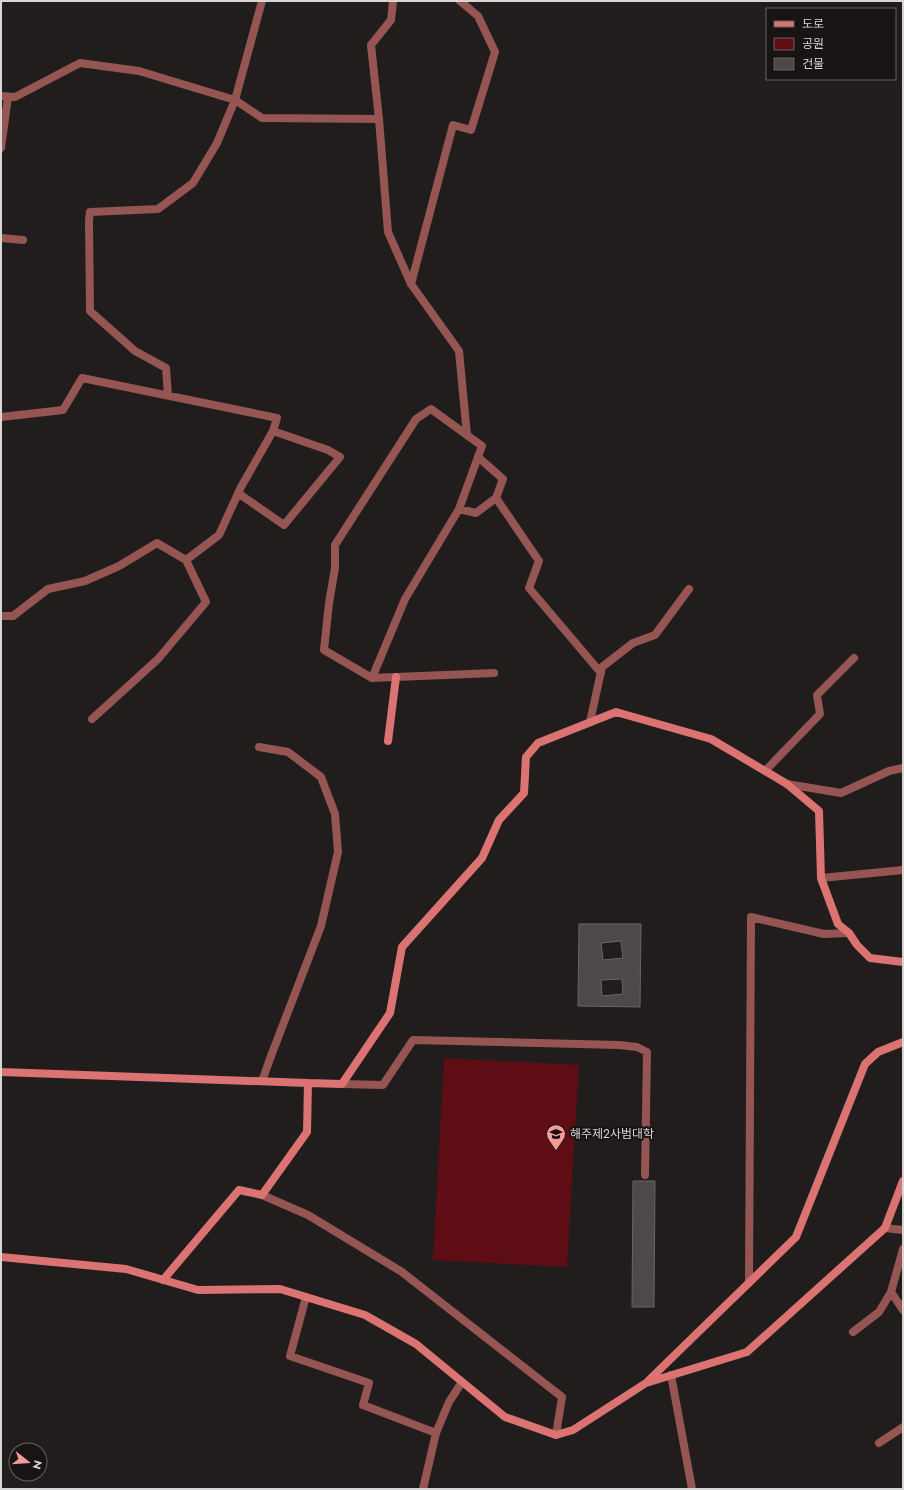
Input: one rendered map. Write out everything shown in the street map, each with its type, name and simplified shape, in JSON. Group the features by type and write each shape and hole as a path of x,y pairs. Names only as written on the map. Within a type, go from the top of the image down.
{"street":[{"path":"168,395 166,368 135,352 90,311 90,212 158,210 193,183 217,143 235,100 262,1"},
{"path":"393,1 391,20 372,45 388,232 411,284 459,351 467,435"},
{"path":"411,284 453,125 472,130 495,52 478,16 460,1"},
{"path":"1,148 4,97 15,97 80,63 139,71 235,100 262,118 379,119"},
{"path":"1,238 24,240"},
{"path":"1,417 63,410 82,378 277,418 273,432 238,493 219,536 186,560"},
{"path":"372,678 405,599 459,509 482,446 431,409 416,419 335,546 335,568 329,603 324,650 372,678 494,673"},
{"path":"238,493 284,525 340,457 328,450 273,432"},
{"path":"459,509 476,513 496,498 503,479 478,457"},
{"path":"496,498 539,561 530,588 601,673"},
{"path":"1,616 13,616 48,589 84,581 119,566 157,543 186,560 206,602 158,659 92,718"},
{"path":"590,722 602,667 633,643 655,635 689,589"},
{"path":"765,771 820,714 817,695 854,658"},
{"path":"388,741 396,677"},
{"path":"342,1084 390,1013 402,947 482,858 499,820 524,793 526,757 538,743 616,712 711,739 787,784 819,811 821,878 838,924 849,933 857,945 870,958 903,962"},
{"path":"259,747 288,752 321,777 335,814 338,852 321,926 270,1056 262,1081"},
{"path":"787,784 841,793 889,771 903,768"},
{"path":"821,878 903,870"},
{"path":"749,1283 751,917 824,934 849,933"},
{"path":"1,1072 382,1085 413,1040 619,1045 637,1047 647,1052 645,1175"},
{"path":"1,1257 126,1269 198,1290 280,1289 365,1315 416,1344 505,1417 556,1436 572,1430 646,1383 796,1237 865,1064 878,1052 903,1042"},
{"path":"262,1195 308,1132 308,1083"},
{"path":"646,1383 747,1352 885,1228 903,1181"},
{"path":"163,1280 240,1190 262,1195 308,1215 402,1272 562,1397 556,1436"},
{"path":"885,1228 903,1230"},
{"path":"854,1332 879,1312 891,1292 903,1249"},
{"path":"891,1292 903,1310"},
{"path":"306,1297 290,1356 369,1383 363,1405 436,1433"},
{"path":"671,1375 692,1489"},
{"path":"423,1489 436,1433 449,1402 462,1382"},
{"path":"879,1443 903,1427"}],"green space":[{"path":"444,1058 579,1065 567,1267 433,1260"}],"building":[{"path":"579,924 641,924 640,1007 578,1006","holes":["621,941 623,958 603,960 601,943","622,979 623,994 602,996 601,980"]},
{"path":"633,1181 655,1181 654,1307 632,1307"}],"place":[{"name":"해주제2사범대학","path":"556,1151"}]}
